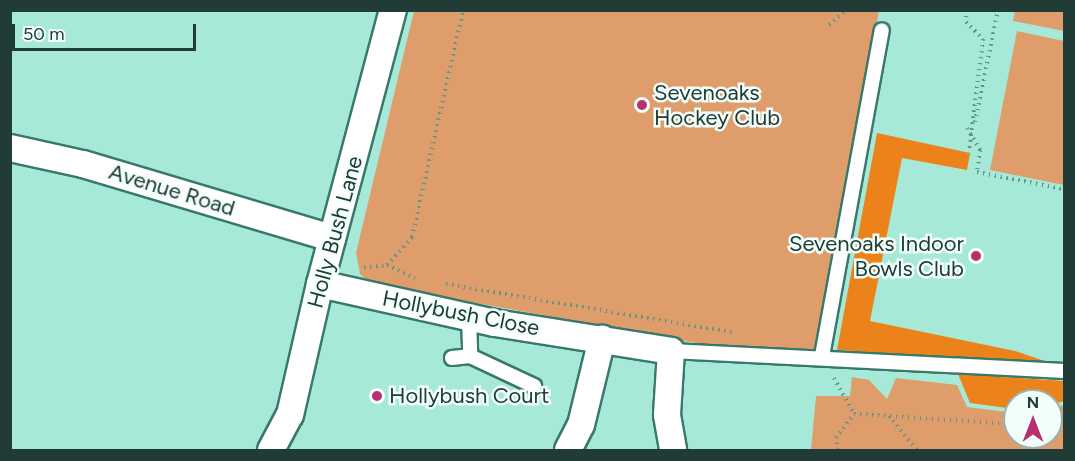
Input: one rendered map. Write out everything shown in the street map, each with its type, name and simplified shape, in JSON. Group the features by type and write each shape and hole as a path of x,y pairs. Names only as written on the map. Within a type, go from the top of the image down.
{"street":[{"name":"Holly Bush Lane","path":"271,450 290,415 332,238 393,10"},
{"name":"Avenue Road","path":"10,148 83,164 332,238"},
{"name":"Hollybush Close","path":"323,274 469,318 671,351"},
{"path":"568,450 581,425 602,339"},
{"path":"671,351 667,415 673,450"}],"lane":[{"path":"822,356 882,30"},
{"path":"469,318 470,356"},
{"path":"671,351 822,356 1065,371"},
{"path":"452,358 470,356 534,386"}],"path":[{"path":"387,265 411,237 463,10"},
{"path":"829,25 846,10"},
{"path":"966,10 966,22 983,39 972,136"},
{"path":"969,152 998,10"},
{"path":"967,128 981,150 977,172 1065,189"},
{"path":"323,274 341,268 387,265 418,279"},
{"path":"442,283 738,334 745,354"},
{"path":"822,356 854,414"},
{"path":"854,414 1003,423"},
{"path":"837,450 836,438 854,414"},
{"path":"889,416 917,450"}],"shaded area":[{"path":"414,11 879,11 816,351 729,349 371,284 360,274 356,253"},
{"path":"1015,11 1064,11 1064,31 1013,21"},
{"path":"1017,31 1064,41 1064,185 990,170"},
{"path":"877,133 970,153 967,170 902,158 870,321 1015,351 1053,364 837,350"},
{"path":"958,374 1064,381 1063,401 1063,389 1003,389 1003,407 970,403"},
{"path":"852,377 869,380 887,399 896,378 957,385 967,407 1003,412 1003,449 1063,449 1064,405 1064,450 811,450 816,396 850,396"}],"place":[{"name":"Sevenoaks Hockey Club","path":"642,105"},
{"name":"Sevenoaks Indoor Bowls Club","path":"976,256"},
{"name":"Hollybush Court","path":"377,396"}]}
